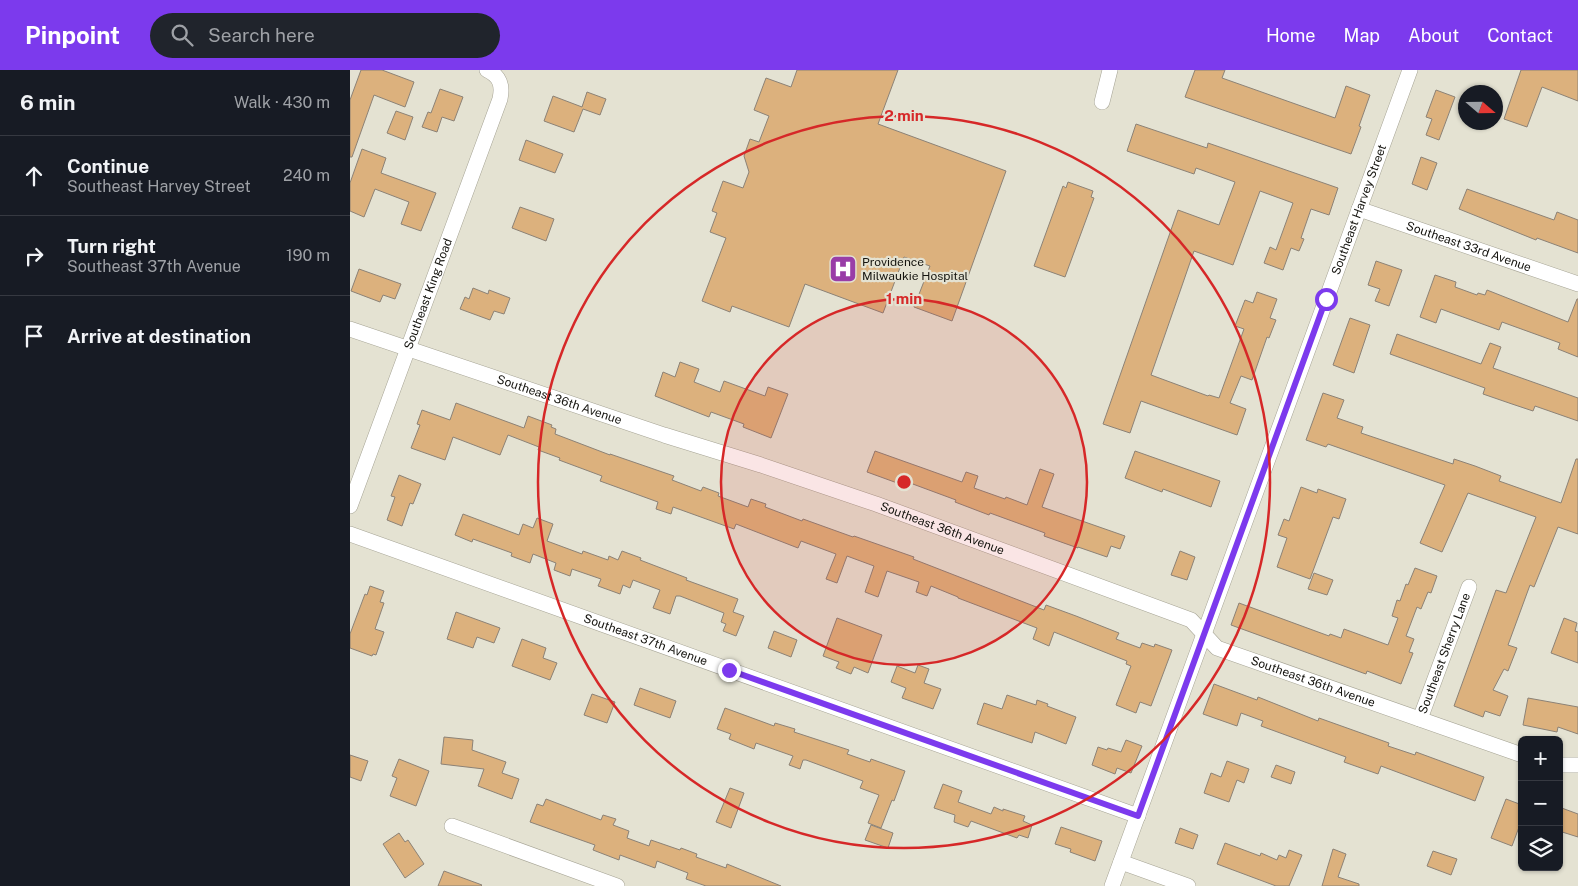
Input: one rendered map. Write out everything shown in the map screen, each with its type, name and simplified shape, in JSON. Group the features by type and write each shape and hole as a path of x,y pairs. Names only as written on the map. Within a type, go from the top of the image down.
{"street":[{"name":"Southeast King Road","path":"350,506 500,99 500,80 487,70"},
{"path":"1102,102 1110,70"},
{"name":"Southeast Harvey Street","path":"1112,886 1410,70"},
{"name":"Southeast 33rd Avenue","path":"1359,209 1578,284"},
{"name":"Southeast 36th Avenue","path":"350,329 664,436 760,465 876,504 1191,620 1217,648 1518,754"},
{"name":"Southeast 37th Avenue","path":"350,534 1138,816"},
{"name":"Southeast Sherry Lane","path":"1420,719 1469,587"},
{"path":"1563,765 1578,765"},
{"path":"452,826 616,886"},
{"path":"1121,862 1188,886"}],"building":[{"path":"361,70 382,70 414,82 405,107 374,95 352,157 350,157 350,100"},
{"path":"797,70 898,70 878,124 1006,171 952,321 914,307 930,266 904,257 883,313 805,284 789,327 732,306 730,312 702,301 726,238 710,232 717,213 712,211 723,181 743,188 749,172 744,156 750,139 759,142 769,116 754,110 766,78 791,87"},
{"path":"1195,70 1225,70 1222,78 1335,118 1346,86 1370,95 1351,154 1185,97"},
{"path":"1521,70 1578,70 1578,101 1542,87 1527,127 1504,119"},
{"path":"440,89 463,97 454,121 442,117 437,132 422,127 428,112 431,113"},
{"path":"1436,90 1455,97 1439,140 1426,135 1432,119 1426,117"},
{"path":"587,92 606,99 600,115 583,109 574,132 544,121 553,96 582,107"},
{"path":"396,111 413,117 405,140 387,133"},
{"path":"1136,124 1207,148 1208,143 1338,188 1329,215 1311,209 1301,238 1304,239 1299,251 1291,248 1283,270 1264,263 1270,247 1276,250 1293,203 1260,191 1233,265 1194,251 1151,375 1208,396 1219,398 1244,329 1235,326 1245,300 1253,303 1257,292 1277,299 1270,318 1276,320 1269,338 1267,337 1252,380 1241,376 1230,403 1246,409 1237,435 1141,401 1130,433 1103,424 1178,210 1219,225 1235,182 1196,168 1194,174 1127,151"},
{"path":"526,140 563,154 555,173 519,160"},
{"path":"362,149 386,158 381,173 436,193 421,231 401,224 409,202 375,189 364,217 350,211 350,183"},
{"path":"1421,157 1437,163 1427,190 1412,184"},
{"path":"1068,182 1093,191 1091,197 1094,198 1065,277 1034,266 1063,186 1066,188"},
{"path":"1467,189 1554,220 1557,212 1578,220 1578,253 1537,238 1536,240 1459,209"},
{"path":"520,207 554,219 546,241 512,228"},
{"path":"1376,261 1402,270 1389,306 1375,301 1380,289 1368,285"},
{"path":"359,269 401,284 395,299 383,295 380,302 351,291"},
{"path":"1435,275 1456,282 1455,287 1477,295 1478,293 1485,295 1487,290 1568,322 1578,299 1578,357 1558,349 1560,343 1502,322 1499,330 1441,309 1436,323 1420,317"},
{"path":"473,288 488,294 489,290 510,298 504,314 494,311 490,320 460,309 465,297 469,299"},
{"path":"1350,318 1370,325 1354,373 1333,365"},
{"path":"1397,334 1481,364 1490,343 1501,347 1493,368 1578,398 1578,421 1535,406 1533,411 1483,394 1485,388 1390,354"},
{"path":"680,362 699,369 694,382 720,392 724,381 765,396 768,387 788,394 771,438 743,427 744,424 711,412 709,417 655,396 663,372 675,377"},
{"path":"1323,393 1344,400 1337,418 1363,427 1361,433 1453,464 1454,459 1475,466 1501,476 1499,481 1561,503 1576,459 1578,459 1578,534 1558,527 1534,587 1530,585 1508,645 1517,648 1508,671 1504,669 1493,690 1508,696 1500,716 1485,711 1483,717 1454,706 1496,590 1506,593 1536,517 1468,493 1442,552 1420,543 1445,485 1328,444 1326,447 1306,440"},
{"path":"456,403 524,428 528,416 552,425 551,427 556,429 555,434 674,476 672,480 701,491 703,487 719,493 718,496 748,507 751,499 766,504 765,507 802,521 803,519 914,557 913,559 1044,610 1046,605 1076,616 1119,633 1116,639 1140,648 1142,643 1154,647 1155,644 1172,650 1151,706 1140,702 1136,713 1116,705 1131,666 1126,664 1127,661 1054,632 1049,646 1033,639 1037,628 931,586 927,596 916,592 919,582 887,571 878,597 865,592 874,566 847,556 837,583 826,579 836,554 801,541 798,548 736,524 734,529 673,507 671,514 656,509 658,502 600,481 602,476 559,460 560,458 538,450 539,447 508,435 500,455 453,437 445,460 411,448 420,425 417,424 422,410 450,420"},
{"path":"875,451 962,482 966,472 978,476 974,488 1027,505 1040,469 1054,474 1042,507 1125,536 1120,549 1111,546 1107,557 1078,548 1044,536 1045,533 990,513 989,515 955,502 956,500 902,480 900,484 867,472"},
{"path":"1135,451 1220,481 1211,507 1163,489 1162,492 1125,478"},
{"path":"399,475 421,484 413,504 410,503 402,526 387,520 395,497 391,496"},
{"path":"1301,487 1317,493 1318,489 1346,499 1339,519 1333,517 1310,579 1277,567 1287,538 1278,535 1284,519 1289,521"},
{"path":"463,514 519,535 523,524 533,528 537,518 553,524 547,541 582,554 583,551 608,560 609,556 618,560 622,551 687,578 686,580 738,599 733,612 744,616 736,636 723,631 726,624 721,622 724,613 680,596 676,596 670,614 653,608 660,590 633,580 630,588 623,585 620,594 598,586 601,579 572,569 570,576 554,570 556,563 533,554 530,563 511,556 512,553 473,539 472,542 455,535"},
{"path":"1180,551 1195,557 1187,580 1171,575"},
{"path":"1415,568 1437,576 1431,593 1428,592 1421,609 1417,607 1406,636 1414,639 1409,652 1413,653 1401,684 1367,671 1366,674 1363,673 1231,625 1239,603 1329,636 1330,634 1341,638 1344,629 1388,645 1398,618 1392,616 1397,600 1400,601 1406,584 1408,585"},
{"path":"1314,573 1333,580 1327,595 1308,589"},
{"path":"370,586 384,591 380,602 384,603 375,629 384,632 376,655 373,654 372,656 350,648 350,634 365,594 367,595"},
{"path":"456,612 500,628 494,643 477,637 473,648 447,639"},
{"path":"837,618 882,635 868,673 854,667 851,674 836,668 839,662 823,656"},
{"path":"1564,618 1577,623 1575,631 1578,632 1578,663 1551,653"},
{"path":"774,631 797,640 791,657 768,648"},
{"path":"522,639 546,648 543,658 557,663 550,680 512,666"},
{"path":"918,665 929,669 924,683 941,689 933,709 902,698 906,688 891,682 897,666 915,673"},
{"path":"1214,684 1257,700 1258,697 1318,721 1319,718 1389,743 1388,746 1415,755 1416,752 1484,777 1475,801 1381,766 1378,774 1344,762 1346,757 1261,726 1263,721 1241,713 1237,726 1203,714"},
{"path":"640,688 676,701 670,718 634,705"},
{"path":"592,694 615,702 607,723 584,715"},
{"path":"1007,695 1036,705 1037,700 1048,704 1047,706 1076,717 1066,744 1035,732 1032,743 977,724 984,703 1002,709"},
{"path":"1528,698 1578,707 1578,734 1558,727 1557,732 1523,725"},
{"path":"725,708 774,726 775,723 795,729 794,732 849,750 847,754 870,762 871,759 905,771 894,801 892,800 881,828 868,823 879,795 860,788 863,781 806,760 803,760 800,769 789,765 793,756 756,743 754,749 729,739 731,734 717,729"},
{"path":"444,737 473,740 472,750 506,762 502,773 519,779 512,799 478,786 484,769 441,764"},
{"path":"1126,740 1142,746 1131,773 1117,768 1115,774 1092,765 1098,747 1121,752"},
{"path":"350,755 368,761 361,781 350,777"},
{"path":"399,759 429,771 416,806 390,796 397,778 392,776"},
{"path":"1227,761 1249,769 1244,783 1237,780 1229,802 1204,793 1211,773 1221,777"},
{"path":"1276,765 1295,772 1291,784 1271,777"},
{"path":"943,784 962,791 958,802 991,814 994,807 1025,816 1023,821 1032,825 1028,838 1019,835 1017,838 971,821 968,827 954,822 955,815 934,808"},
{"path":"730,788 744,793 731,828 716,822"},
{"path":"546,799 601,820 603,815 616,819 613,825 629,831 627,838 649,846 651,840 680,850 681,848 697,854 696,857 726,868 727,864 781,886 706,886 686,879 688,873 657,861 655,868 620,855 619,860 593,850 595,845 530,822 537,804 543,806"},
{"path":"1506,799 1518,804 1518,830 1512,846 1491,838"},
{"path":"1563,808 1578,814 1578,837 1563,832"},
{"path":"871,825 893,833 888,848 865,840"},
{"path":"1061,827 1102,841 1095,861 1070,852 1071,849 1055,844"},
{"path":"1180,828 1198,835 1193,849 1175,843"},
{"path":"399,833 405,842 408,840 424,864 405,878 383,844"},
{"path":"1225,843 1260,856 1261,853 1277,860 1279,855 1286,858 1289,850 1302,855 1289,886 1276,886 1217,864"},
{"path":"1333,849 1346,854 1338,877 1359,884 1359,886 1322,886"},
{"path":"1433,851 1457,859 1451,875 1427,866"},
{"path":"444,871 482,885 438,886"}],"place":[{"name":"Providence Milwaukie Hospital","path":"843,269"}],"route":[{"path":"729,670 1138,816 1326,299"}]}
